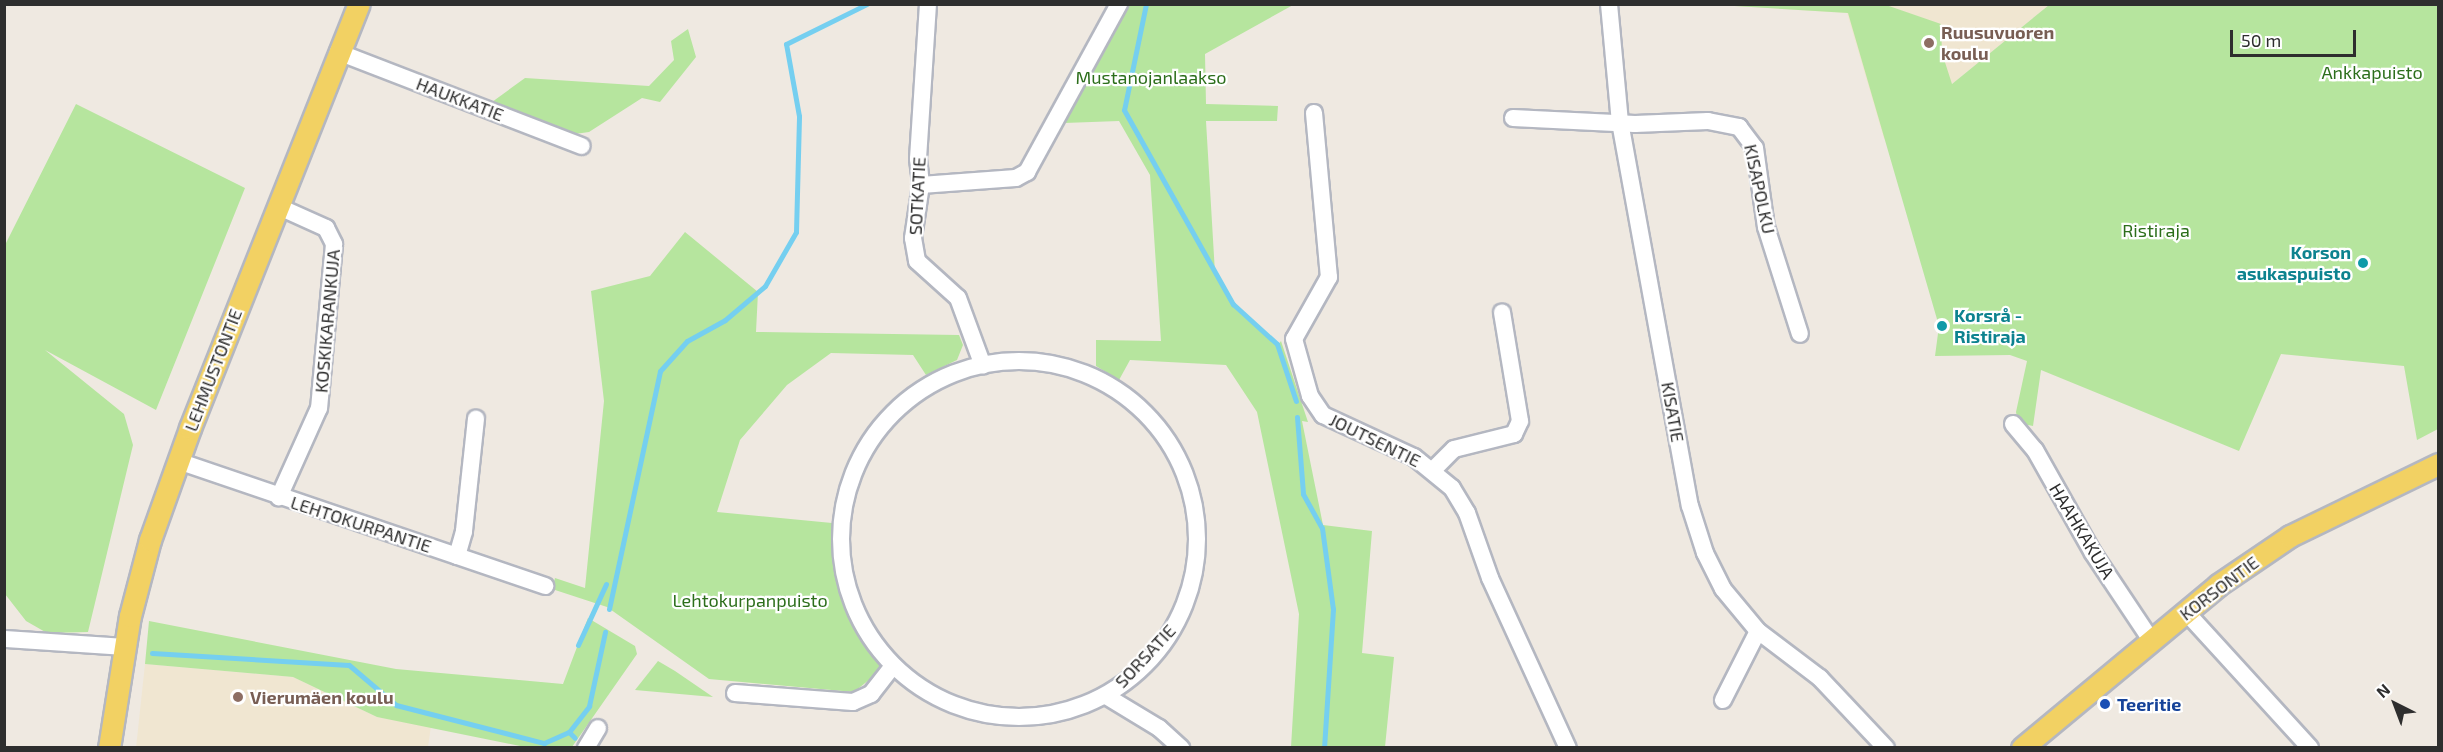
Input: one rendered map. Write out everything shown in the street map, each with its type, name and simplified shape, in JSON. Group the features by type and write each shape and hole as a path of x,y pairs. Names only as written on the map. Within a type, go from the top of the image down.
{"main road":[{"name":"LEHMUSTONTIE","path":"109,747 125,647 141,572 178,460 338,52 359,4"},
{"name":"KORSONTIE","path":"2022,747 2218,585 2290,537 2439,464"}],"street":[{"name":"SOTKATIE","path":"928,4 918,159 921,185 913,238 918,261 958,298 983,366"},
{"path":"921,185 1016,178 1027,172 1119,4"},
{"name":"KISATIE","path":"1609,4 1620,122 1690,506 1705,554 1723,589 1758,631 1820,678 1886,747"},
{"name":"HAUKKATIE","path":"338,52 582,146"},
{"name":"JOUTSENTIE","path":"1314,113 1329,277 1294,339 1306,386 1323,415 1434,470 1452,488 1467,513 1490,578 1568,747"},
{"name":"KISAPOLKU","path":"1512,118 1620,122 1708,121 1739,127 1747,134 1755,148 1766,227 1800,334"},
{"name":"KOSKIKARANKUJA","path":"277,206 326,228 334,244 319,408 279,497"},
{"path":"1434,470 1454,449 1514,434 1520,421 1502,312"},
{"name":"SORSATIE","path":"1050,363 1095,376 1148,416 1176,449 1190,484 1198,559 1188,601 1176,624 1127,679 1106,696 1060,712 990,716 922,689 893,666 848,595 840,546 842,506 854,471 877,430 903,405 939,380 983,366 1050,363"},
{"path":"457,556 464,531 476,419"},
{"name":"HAAHKAKUJA","path":"2013,424 2035,450 2093,554 2151,640"},
{"name":"LEHTOKURPANTIE","path":"178,460 279,497 545,586"},
{"path":"2186,612 2310,747"},
{"path":"1723,700 1758,631"},
{"path":"4,639 125,647"},
{"path":"735,693 853,702 871,694 893,666"},
{"name":"SORSATIE","path":"1106,696 1159,728 1181,747"},
{"path":"586,747 598,728"}],"shaded area":[{"name":"Ruusuvuoren koulu","path":"1718,5 2049,5 1884,139 1847,13"},
{"name":"Vierumäen koulu","path":"145,664 293,677 377,717 431,726 428,747 136,748"}],"green space":[{"name":"Mustanojanlaakso","path":"1127,5 1293,5 1205,54 1206,104 1278,106 1277,121 1206,121 1215,273 1233,306 1278,345 1281,341 1308,422 1302,421 1323,525 1372,531 1362,653 1394,657 1385,747 1291,747 1299,614 1257,412 1226,365 1130,360 1119,380 1096,366 1096,340 1161,341 1150,175 1119,121 1064,123"},
{"name":"Ristiraja","path":"1718,5 1886,5 1941,24 1942,53 1952,84 2049,5 2438,5 2438,429 2417,440 2404,366 2281,354 2239,451 2041,370 2033,426 2018,423 2016,412 2027,361 2010,355 1935,356 1939,326 1848,13"},
{"path":"688,29 696,57 660,102 642,98 589,132 575,134 492,102 525,78 649,86 674,60 671,41"},
{"path":"76,104 245,188 156,410 45,350 124,414 133,445 88,632 47,633 26,621 5,594 5,245"},
{"name":"Lehtokurpanpuisto","path":"685,232 758,292 756,332 959,335 963,345 957,360 926,375 913,355 831,353 787,385 740,440 717,512 832,523 833,557 848,610 885,667 854,692 709,679 607,607 552,589 555,578 585,588 604,401 591,291 650,276"},
{"path":"588,618 635,646 637,654 572,747 525,747 377,717 293,677 145,664 149,621 396,669 563,684"},
{"path":"658,661 675,671 713,697 635,690"}],"waterway":[{"path":"609,609 660,371 687,341 725,320 765,286 796,232 799,116 786,44 867,4"},
{"path":"1146,4 1124,110 1233,304 1277,344 1296,401"},
{"path":"1297,417 1303,494 1322,528 1333,609 1324,748"},
{"path":"578,645 606,584"},
{"path":"152,653 349,665 396,705 544,743 569,732 589,706 605,632"},
{"path":"569,732 575,738"}],"place":[{"name":"Ruusuvuoren koulu","path":"1929,43"},
{"name":"Korson asukaspuisto","path":"2363,263"},
{"name":"Korsrå - Ristiraja","path":"1942,326"},
{"name":"Vierumäen koulu","path":"238,697"},
{"name":"Teeritie","path":"2105,704"}],"park label":[{"name":"Ankkapuisto","path":"2372,72"}]}
